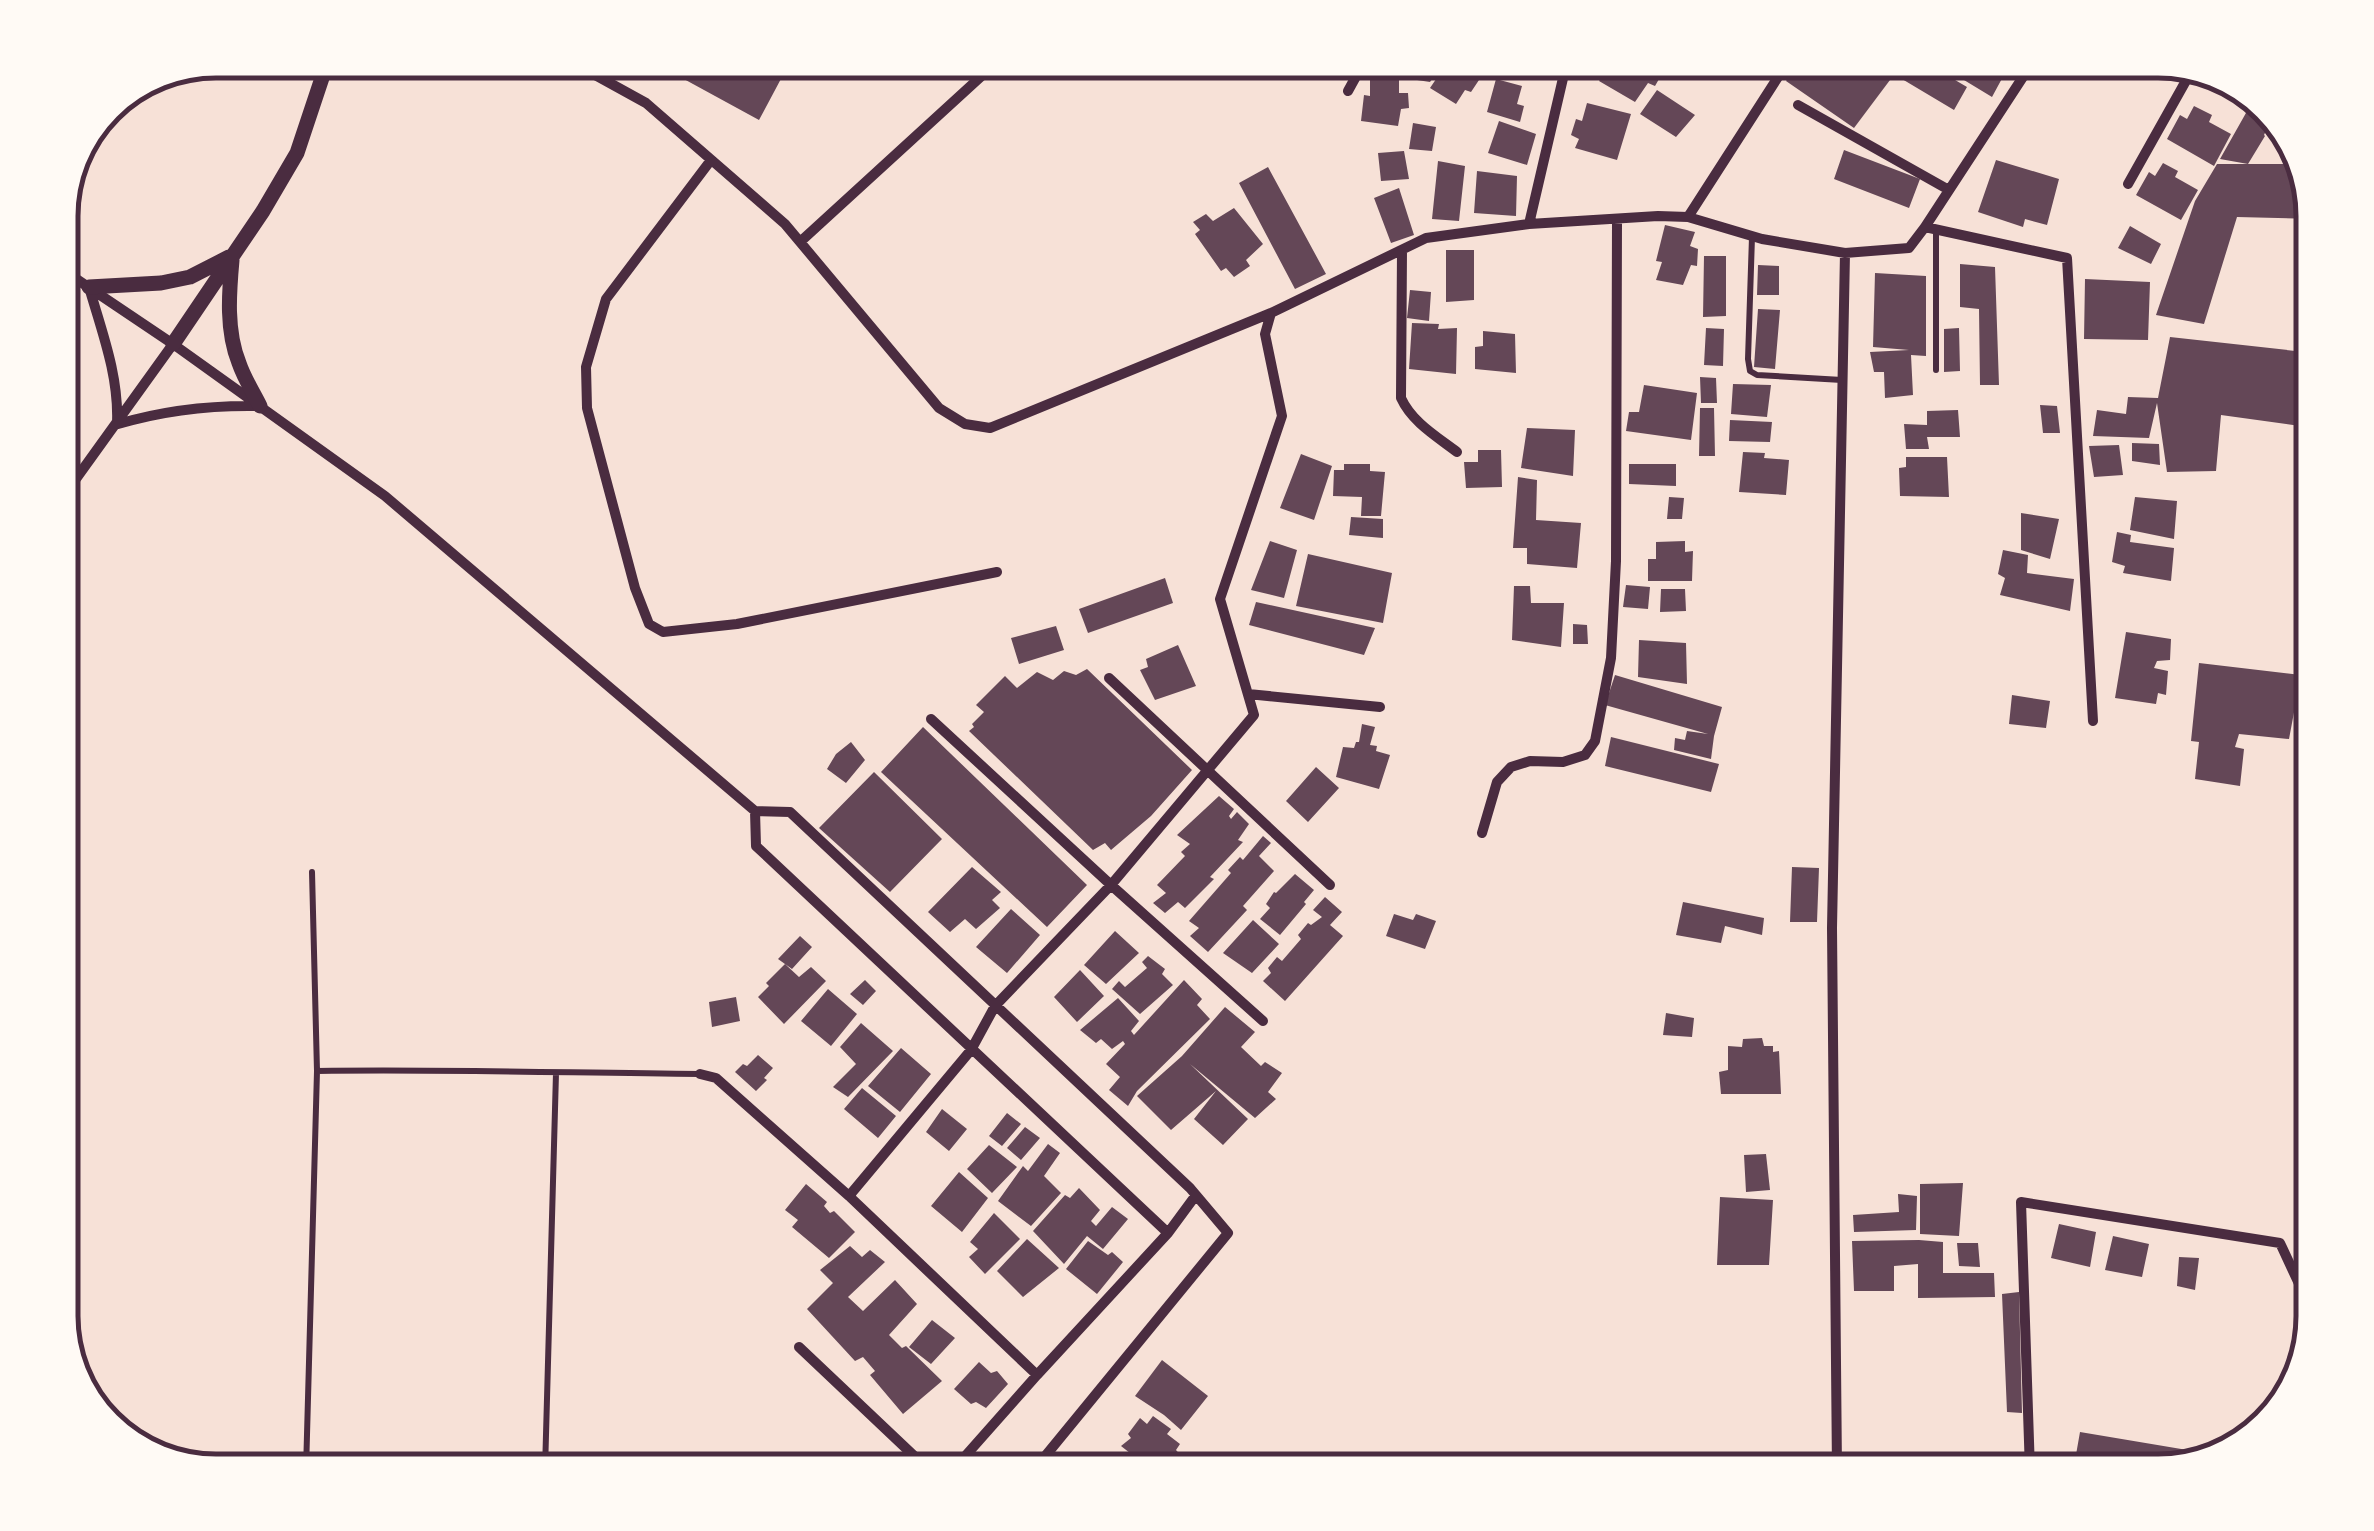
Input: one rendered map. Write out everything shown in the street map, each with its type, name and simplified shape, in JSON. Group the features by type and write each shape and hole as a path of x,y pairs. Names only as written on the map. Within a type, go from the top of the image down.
{"street":[{"path":"78,477 233,256 297,153 322,77"},
{"path":"599,77 646,103 785,224 939,408 965,424 990,428 1271,313 1426,238 1529,224 1658,216 1688,217 1752,236 1845,253 1909,248 1930,228 1949,190 2023,77"},
{"path":"800,242 980,77"},
{"path":"1348,91 1356,77"},
{"path":"1529,224 1563,77"},
{"path":"1688,217 1778,77"},
{"path":"2128,184 2186,81"},
{"path":"1798,105 1949,190"},
{"path":"711,160 606,299 586,367 587,408 648,624 663,632 737,624 997,572"},
{"path":"1482,834 1497,782 1511,767 1530,761 1574,759 1585,755 1594,741 1612,658 1618,219"},
{"path":"1930,228 2067,258 2093,720"},
{"path":"1402,250 1401,398 1415,419 1457,452"},
{"path":"1838,1454 1832,928 1845,253"},
{"path":"89,287 161,283 190,277 233,256"},
{"path":"233,256 229,290 237,360 260,406"},
{"path":"78,280 386,496 754,811 790,812 1196,1196 1228,1233 1047,1454"},
{"path":"89,287 113,371 117,424"},
{"path":"849,1196 971,1050 995,1006 1111,885 1254,715 1220,599 1282,416 1265,334 1271,313"},
{"path":"117,424 158,412 196,407 260,406"},
{"path":"1109,678 1330,885"},
{"path":"1248,694 1380,708"},
{"path":"931,719 1263,1020"},
{"path":"754,811 756,846 1168,1232"},
{"path":"700,1074 716,1078 849,1196 1037,1375"},
{"path":"968,1454 1196,1196"},
{"path":"2029,1454 2021,1202 2280,1243 2296,1277"},
{"path":"799,1347 912,1454"}],"lane":[{"path":"1930,228 1936,370"},
{"path":"1752,236 1750,371 1757,375 1842,380"},
{"path":"306,1454 317,1070 312,872"},
{"path":"317,1070 700,1074"},
{"path":"546,1454 556,1073"}],"building":[{"path":"680,77 782,77 759,120"},
{"path":"1437,77 1479,80 1471,92 1465,90 1456,104 1430,88"},
{"path":"1602,77 1660,77 1655,86 1648,83 1635,102 1599,81"},
{"path":"1789,77 1892,77 1854,128 1786,81"},
{"path":"1950,77 1967,87 1954,110 1902,79"},
{"path":"1959,77 2003,77 1992,97"},
{"path":"1370,79 1399,79 1399,93 1408,93 1409,108 1401,109 1398,126 1361,121 1364,95 1370,96"},
{"path":"1496,79 1522,86 1517,104 1524,106 1520,122 1487,112"},
{"path":"1657,90 1695,115 1676,137 1640,114"},
{"path":"1587,103 1631,114 1617,160 1575,148 1579,139 1571,135 1576,119 1582,121"},
{"path":"2194,106 2212,115 2209,122 2231,134 2214,166 2167,139 2180,115 2187,119"},
{"path":"2248,110 2266,130 2248,164 2220,159"},
{"path":"1499,121 1536,134 1527,165 1488,153"},
{"path":"1413,123 1436,127 1432,151 1409,149"},
{"path":"1844,150 1920,179 1909,208 1834,179"},
{"path":"1404,151 1409,179 1381,181 1378,153"},
{"path":"1996,160 2059,179 2047,225 2025,219 2023,227 1978,212"},
{"path":"1438,161 1465,166 1459,221 1432,219"},
{"path":"2163,163 2178,171 2175,177 2198,190 2181,220 2136,195 2149,172 2155,176"},
{"path":"2217,164 2286,164 2294,188 2296,219 2237,217 2204,324 2156,315 2195,201"},
{"path":"1268,167 1326,274 1295,289 1239,183"},
{"path":"1477,171 1517,176 1516,216 1474,213"},
{"path":"1399,188 1414,235 1391,243 1374,198"},
{"path":"1234,208 1263,244 1246,260 1250,266 1234,277 1226,268 1221,271 1195,234 1200,230 1193,222 1206,214 1213,221"},
{"path":"1665,225 1695,232 1690,246 1698,249 1697,266 1691,265 1683,285 1656,280 1662,262 1656,261"},
{"path":"2130,226 2161,244 2151,264 2118,248"},
{"path":"1446,250 1474,250 1474,300 1446,302"},
{"path":"1704,256 1726,256 1726,316 1703,317"},
{"path":"1960,264 1995,267 1999,385 1980,385 1979,309 1960,307"},
{"path":"1758,265 1779,266 1779,295 1757,295"},
{"path":"1875,273 1926,276 1926,356 1911,355 1913,395 1885,398 1884,372 1874,372 1870,352 1909,350 1873,347"},
{"path":"2085,279 2150,282 2148,340 2084,339"},
{"path":"1410,290 1431,292 1429,321 1407,318"},
{"path":"1758,309 1780,310 1775,369 1754,367"},
{"path":"1412,323 1439,324 1438,329 1457,328 1456,374 1409,369"},
{"path":"1706,328 1724,329 1723,366 1704,365"},
{"path":"1959,328 1960,371 1944,372 1944,329"},
{"path":"1483,331 1515,334 1516,373 1475,369 1475,347 1483,346"},
{"path":"2170,337 2296,351 2296,425 2221,415 2216,471 2167,472 2157,403 2149,438 2093,436 2097,410 2126,414 2128,397 2158,398"},
{"path":"1700,377 1716,378 1717,403 1701,403"},
{"path":"1733,384 1771,385 1767,417 1731,414"},
{"path":"1644,385 1697,393 1691,440 1626,431 1629,412 1639,412"},
{"path":"2040,405 2057,406 2060,433 2043,433"},
{"path":"1700,408 1714,408 1715,456 1699,456"},
{"path":"1958,410 1960,437 1927,437 1929,449 1906,449 1904,424 1927,425 1927,411"},
{"path":"1730,420 1772,422 1770,442 1729,441"},
{"path":"1527,428 1575,430 1573,476 1521,468"},
{"path":"2132,443 2159,444 2160,465 2132,461"},
{"path":"2119,445 2123,475 2094,477 2089,446"},
{"path":"1478,450 1501,450 1502,487 1466,488 1464,462 1478,462"},
{"path":"1743,452 1789,460 1786,495 1739,492"},
{"path":"1301,454 1332,466 1314,520 1280,508"},
{"path":"1906,457 1947,457 1949,497 1900,496 1899,468 1906,467"},
{"path":"1344,464 1370,464 1370,471 1385,472 1381,516 1361,516 1362,497 1333,496 1334,470 1344,470"},
{"path":"1629,464 1676,464 1676,486 1629,484"},
{"path":"1518,477 1537,480 1536,520 1581,523 1577,568 1527,564 1527,548 1513,548"},
{"path":"1669,497 1684,498 1682,519 1667,519"},
{"path":"2135,497 2177,501 2174,539 2130,530"},
{"path":"2021,513 2059,519 2050,559 2021,550"},
{"path":"1351,517 1383,519 1383,538 1349,535"},
{"path":"2117,532 2131,535 2130,542 2174,548 2171,581 2123,573 2125,566 2112,562"},
{"path":"1270,541 1297,550 1284,598 1251,590"},
{"path":"1685,541 1685,552 1693,551 1692,581 1648,581 1648,559 1656,559 1656,542"},
{"path":"2003,550 2028,555 2027,573 2074,579 2070,611 2000,595 2005,578 1998,574"},
{"path":"1308,554 1392,573 1383,623 1296,606"},
{"path":"1165,578 1173,603 1088,633 1079,609"},
{"path":"1626,585 1650,587 1648,609 1623,607"},
{"path":"1514,586 1530,586 1531,603 1564,603 1561,647 1512,640"},
{"path":"1661,589 1685,589 1686,611 1660,612"},
{"path":"1256,602 1375,628 1364,655 1249,625"},
{"path":"1573,624 1587,625 1588,644 1573,644"},
{"path":"1056,626 1064,650 1019,664 1011,638"},
{"path":"2126,632 2171,639 2170,660 2157,661 2154,668 2168,671 2166,695 2158,693 2156,704 2115,698"},
{"path":"1639,640 1686,643 1687,684 1638,677"},
{"path":"1178,645 1196,686 1155,700 1140,670 1148,667 1146,659"},
{"path":"2199,663 2296,674 2289,739 2239,734 2235,747 2244,749 2240,786 2195,779 2199,742 2191,741"},
{"path":"1087,669 1192,770 1151,816 1111,850 1105,843 1093,850 969,731 984,712 976,705 1005,676 1017,688 1037,672 1053,680 1064,671 1076,675"},
{"path":"1615,675 1722,707 1711,759 1674,750 1675,738 1685,740 1687,731 1708,734 1605,705"},
{"path":"2012,695 2050,701 2046,728 2009,724"},
{"path":"1362,724 1375,727 1370,745 1390,755 1379,789 1336,777 1343,747 1354,748 1359,742"},
{"path":"923,727 1087,885 1047,927 881,772"},
{"path":"1611,737 1719,764 1711,792 1605,766"},
{"path":"851,742 865,760 846,783 827,769 836,754"},
{"path":"1316,767 1339,788 1308,822 1286,801"},
{"path":"874,772 942,839 890,892 819,828"},
{"path":"1219,796 1234,809 1231,819 1237,812 1249,824 1238,840 1243,842 1185,908 1178,902 1165,913 1153,903 1166,893 1157,885 1185,856 1181,852 1190,844 1177,835"},
{"path":"1263,836 1271,843 1259,856 1274,871 1243,906 1247,910 1208,952 1190,936 1199,928 1189,921 1231,873 1228,870 1240,857 1243,860"},
{"path":"972,867 1001,892 992,900 1000,908 976,929 965,919 950,932 928,912"},
{"path":"1792,867 1819,868 1817,922 1790,922"},
{"path":"1295,874 1314,890 1280,935 1260,919 1270,908 1266,904 1274,892"},
{"path":"1325,897 1342,912 1330,925 1343,936 1285,1001 1263,981 1271,973 1268,968 1277,957 1282,961 1301,939 1298,935 1308,923 1311,925 1322,917 1313,910"},
{"path":"1683,902 1764,918 1762,935 1725,926 1721,943 1676,935"},
{"path":"1011,909 1040,935 1007,973 976,947"},
{"path":"1394,914 1413,920 1416,914 1436,921 1425,949 1386,936"},
{"path":"1253,920 1279,944 1252,973 1223,953"},
{"path":"1115,931 1139,953 1106,984 1084,965"},
{"path":"800,936 812,947 792,969 778,959"},
{"path":"1148,956 1165,969 1162,974 1173,985 1140,1014 1112,989 1119,981 1125,987 1147,968 1142,962"},
{"path":"785,964 799,977 811,967 826,981 784,1024 758,997"},
{"path":"1080,970 1104,996 1077,1022 1054,997"},
{"path":"865,980 876,991 863,1005 850,994"},
{"path":"1184,980 1202,999 1197,1005 1210,1019 1137,1091 1128,1106 1109,1090 1120,1077 1106,1064 1125,1044 1123,1041 1112,1049 1101,1039 1096,1043 1080,1030 1118,998 1139,1021 1131,1031 1134,1035"},
{"path":"828,989 857,1014 831,1046 801,1021"},
{"path":"736,997 740,1021 712,1027 709,1002"},
{"path":"1225,1007 1255,1032 1241,1047 1261,1066 1265,1062 1282,1073 1268,1092 1276,1099 1255,1118 1190,1064 1248,1119 1223,1145 1194,1119 1216,1091 1171,1130 1137,1096 1182,1056"},
{"path":"1666,1013 1694,1018 1692,1037 1663,1035"},
{"path":"861,1023 893,1051 848,1097 833,1087 856,1064 840,1047"},
{"path":"1762,1038 1764,1046 1779,1051 1781,1094 1721,1094 1719,1072 1728,1070 1728,1046 1742,1047 1743,1039"},
{"path":"901,1048 931,1074 900,1112 868,1086"},
{"path":"758,1055 773,1068 756,1091 735,1072"},
{"path":"862,1088 896,1116 878,1138 844,1109"},
{"path":"942,1109 967,1129 949,1151 926,1132"},
{"path":"1007,1113 1021,1124 1002,1146 989,1136"},
{"path":"1025,1127 1040,1138 1021,1160 1007,1148"},
{"path":"1048,1144 1060,1153 1044,1176 1061,1193 1031,1226 998,1201 1023,1166 1028,1171"},
{"path":"989,1145 1017,1167 992,1193 967,1169"},
{"path":"1766,1154 1770,1190 1746,1192 1744,1155"},
{"path":"959,1172 988,1198 962,1232 931,1206"},
{"path":"1963,1183 1959,1236 1920,1234 1920,1184"},
{"path":"806,1184 827,1202 824,1206 830,1213 834,1211 855,1232 829,1258 792,1227 798,1220 785,1210"},
{"path":"1079,1188 1100,1210 1091,1221 1096,1226 1112,1207 1128,1219 1103,1249 1087,1236 1064,1264 1033,1231 1065,1195 1070,1198"},
{"path":"1898,1194 1917,1196 1916,1230 1854,1232 1853,1215 1899,1212"},
{"path":"1720,1197 1773,1200 1769,1265 1717,1265"},
{"path":"994,1213 1020,1239 985,1274 969,1257 978,1249 970,1242"},
{"path":"2059,1224 2096,1232 2090,1267 2051,1258"},
{"path":"2113,1236 2149,1244 2142,1277 2105,1270"},
{"path":"1027,1239 1059,1268 1023,1297 997,1271"},
{"path":"1088,1241 1123,1262 1097,1294 1066,1269"},
{"path":"1852,1241 1943,1242 1943,1273 1994,1273 1995,1297 1918,1298 1918,1264 1894,1266 1894,1291 1854,1291"},
{"path":"1957,1243 1978,1243 1980,1267 1959,1266"},
{"path":"850,1246 862,1257 870,1250 885,1262 848,1297 863,1311 895,1280 917,1304 889,1335 942,1381 903,1414 870,1375 875,1371 863,1357 855,1361 807,1309 833,1283 820,1270"},
{"path":"2179,1257 2199,1258 2195,1290 2177,1286"},
{"path":"2019,1292 2022,1413 2007,1412 2002,1294"},
{"path":"932,1320 955,1338 931,1364 909,1347"},
{"path":"1162,1360 1208,1396 1181,1430 1135,1396"},
{"path":"979,1362 991,1373 997,1371 1008,1384 986,1408 976,1402 971,1404 954,1389"},
{"path":"1153,1416 1171,1429 1167,1434 1180,1444 1176,1450 1180,1454 1131,1454 1121,1446 1131,1438 1128,1434 1140,1418 1147,1424"},
{"path":"2080,1432 2188,1450 2159,1454 2076,1454"}]}
